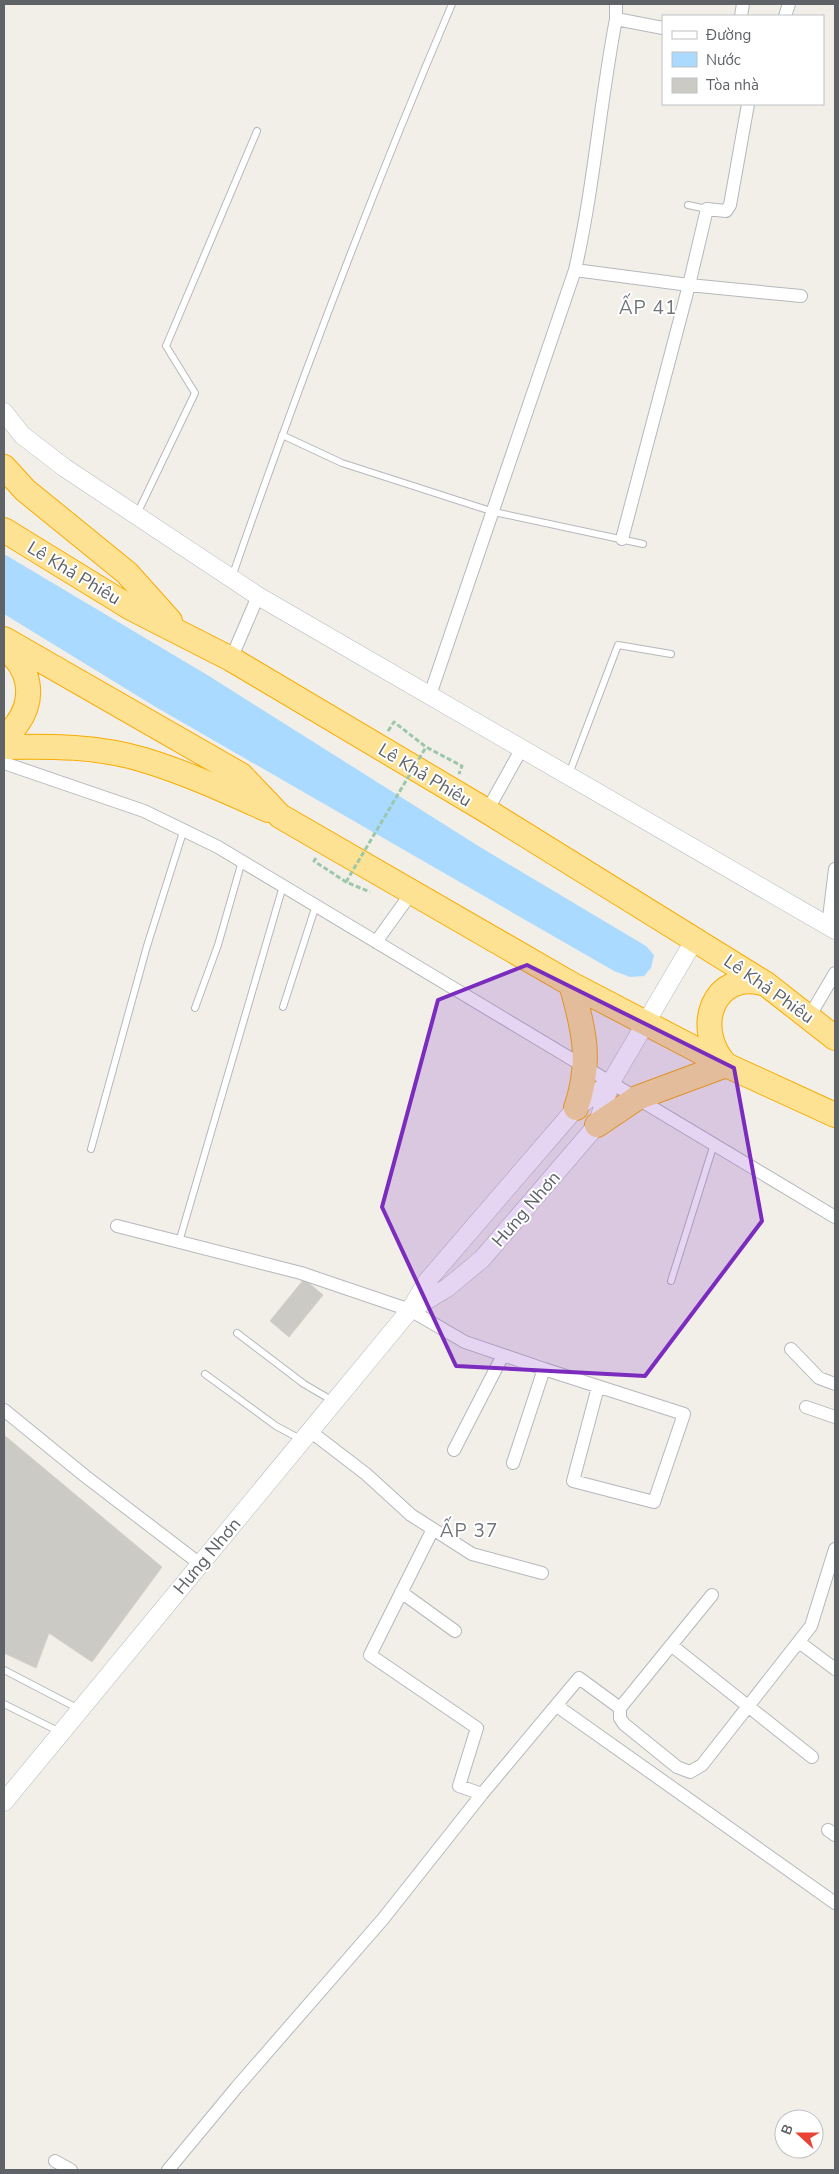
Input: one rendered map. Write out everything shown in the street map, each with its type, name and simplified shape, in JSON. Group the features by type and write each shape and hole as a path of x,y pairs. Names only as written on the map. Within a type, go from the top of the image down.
{"highway":[{"path":"4,467 25,490 127,574 180,632"},
{"name":"Lê Khả Phiêu","path":"4,530 131,608 231,659 487,811 766,984 835,1038"},
{"path":"4,639 241,775 280,816"},
{"path":"4,648 11,653 21,666 29,682 28,701 20,719 8,736 4,738"},
{"path":"4,747 91,749 143,760 213,785 280,816 571,984 726,1065 835,1116"},
{"path":"726,1065 713,1048 709,1037 708,1028 712,1009 722,993 738,983 748,981 766,984"},
{"path":"571,984 586,1042 586,1067 582,1092 576,1108"},
{"path":"597,1125 637,1098 726,1065"}],"street":[{"path":"430,695 575,270 590,197 606,74 616,19 616,4"},
{"path":"616,19 662,28"},
{"path":"622,539 689,285 707,209 726,211 730,205 748,105"},
{"path":"575,270 689,285 800,296"},
{"path":"4,412 22,435 65,468 258,596 832,928 835,869"},
{"path":"231,659 258,596"},
{"path":"487,811 522,748"},
{"path":"4,763 119,802 184,829 316,905 835,1217"},
{"path":"376,942 412,892"},
{"name":"Hưng Nhơn","path":"410,1310 447,1288 482,1259 597,1125 611,1082 647,1024 695,939"},
{"path":"809,1017 835,973"},
{"name":"Hưng Nhơn","path":"4,1802 410,1310 428,1280 576,1108 611,1082"},
{"path":"117,1226 301,1273 410,1310 465,1342 684,1414 654,1502 573,1481 598,1387"},
{"path":"791,1349 819,1378 835,1384"},
{"path":"454,1450 503,1355"},
{"path":"513,1463 544,1369"},
{"path":"806,1407 835,1417"},
{"path":"4,1410 85,1476 200,1564"},
{"path":"306,1436 366,1474 411,1515 472,1554 542,1573"},
{"path":"433,1529 370,1655 477,1728 459,1786 479,1793"},
{"path":"712,1595 620,1708 620,1718 624,1724 677,1767 690,1772 702,1765 799,1642 815,1617 835,1549"},
{"path":"401,1592 455,1631"},
{"path":"799,1642 835,1669"},
{"path":"671,1645 812,1757"},
{"path":"168,2170 236,2088 383,1919 479,1793 557,1706 579,1678 620,1708"},
{"path":"557,1706 835,1903"},
{"path":"55,2161 71,2170"}],"lane":[{"path":"232,579 282,435 407,110 452,4"},
{"path":"136,515 195,393 166,346 257,131"},
{"path":"688,206 707,209"},
{"path":"282,435 342,463 494,512 643,544"},
{"path":"568,775 618,645 671,654"},
{"path":"91,1150 147,946 184,829"},
{"path":"195,1008 218,945 242,861"},
{"path":"179,1242 283,886"},
{"path":"283,1007 316,905"},
{"path":"671,1281 714,1144"},
{"path":"237,1333 304,1384 334,1402"},
{"path":"205,1374 276,1426 306,1436"},
{"path":"4,1670 80,1709"},
{"path":"4,1704 61,1732"}],"path":[{"path":"346,882 426,747"}],"highlighted area":[{"path":"527,965 734,1068 762,1221 645,1376 456,1366 382,1207 438,1000"}],"water":[{"path":"4,554 209,676 480,847 646,946 654,955 651,968 644,976 630,977 614,971 154,706 4,614"}],"building":[{"path":"304,1279 323,1295 289,1337 270,1321"},
{"path":"4,1435 162,1567 92,1662 49,1633 36,1668 4,1653"}],"district":[{"name":"ẤP 41","path":"648,308"},
{"name":"ẤP 37","path":"469,1531"}]}
